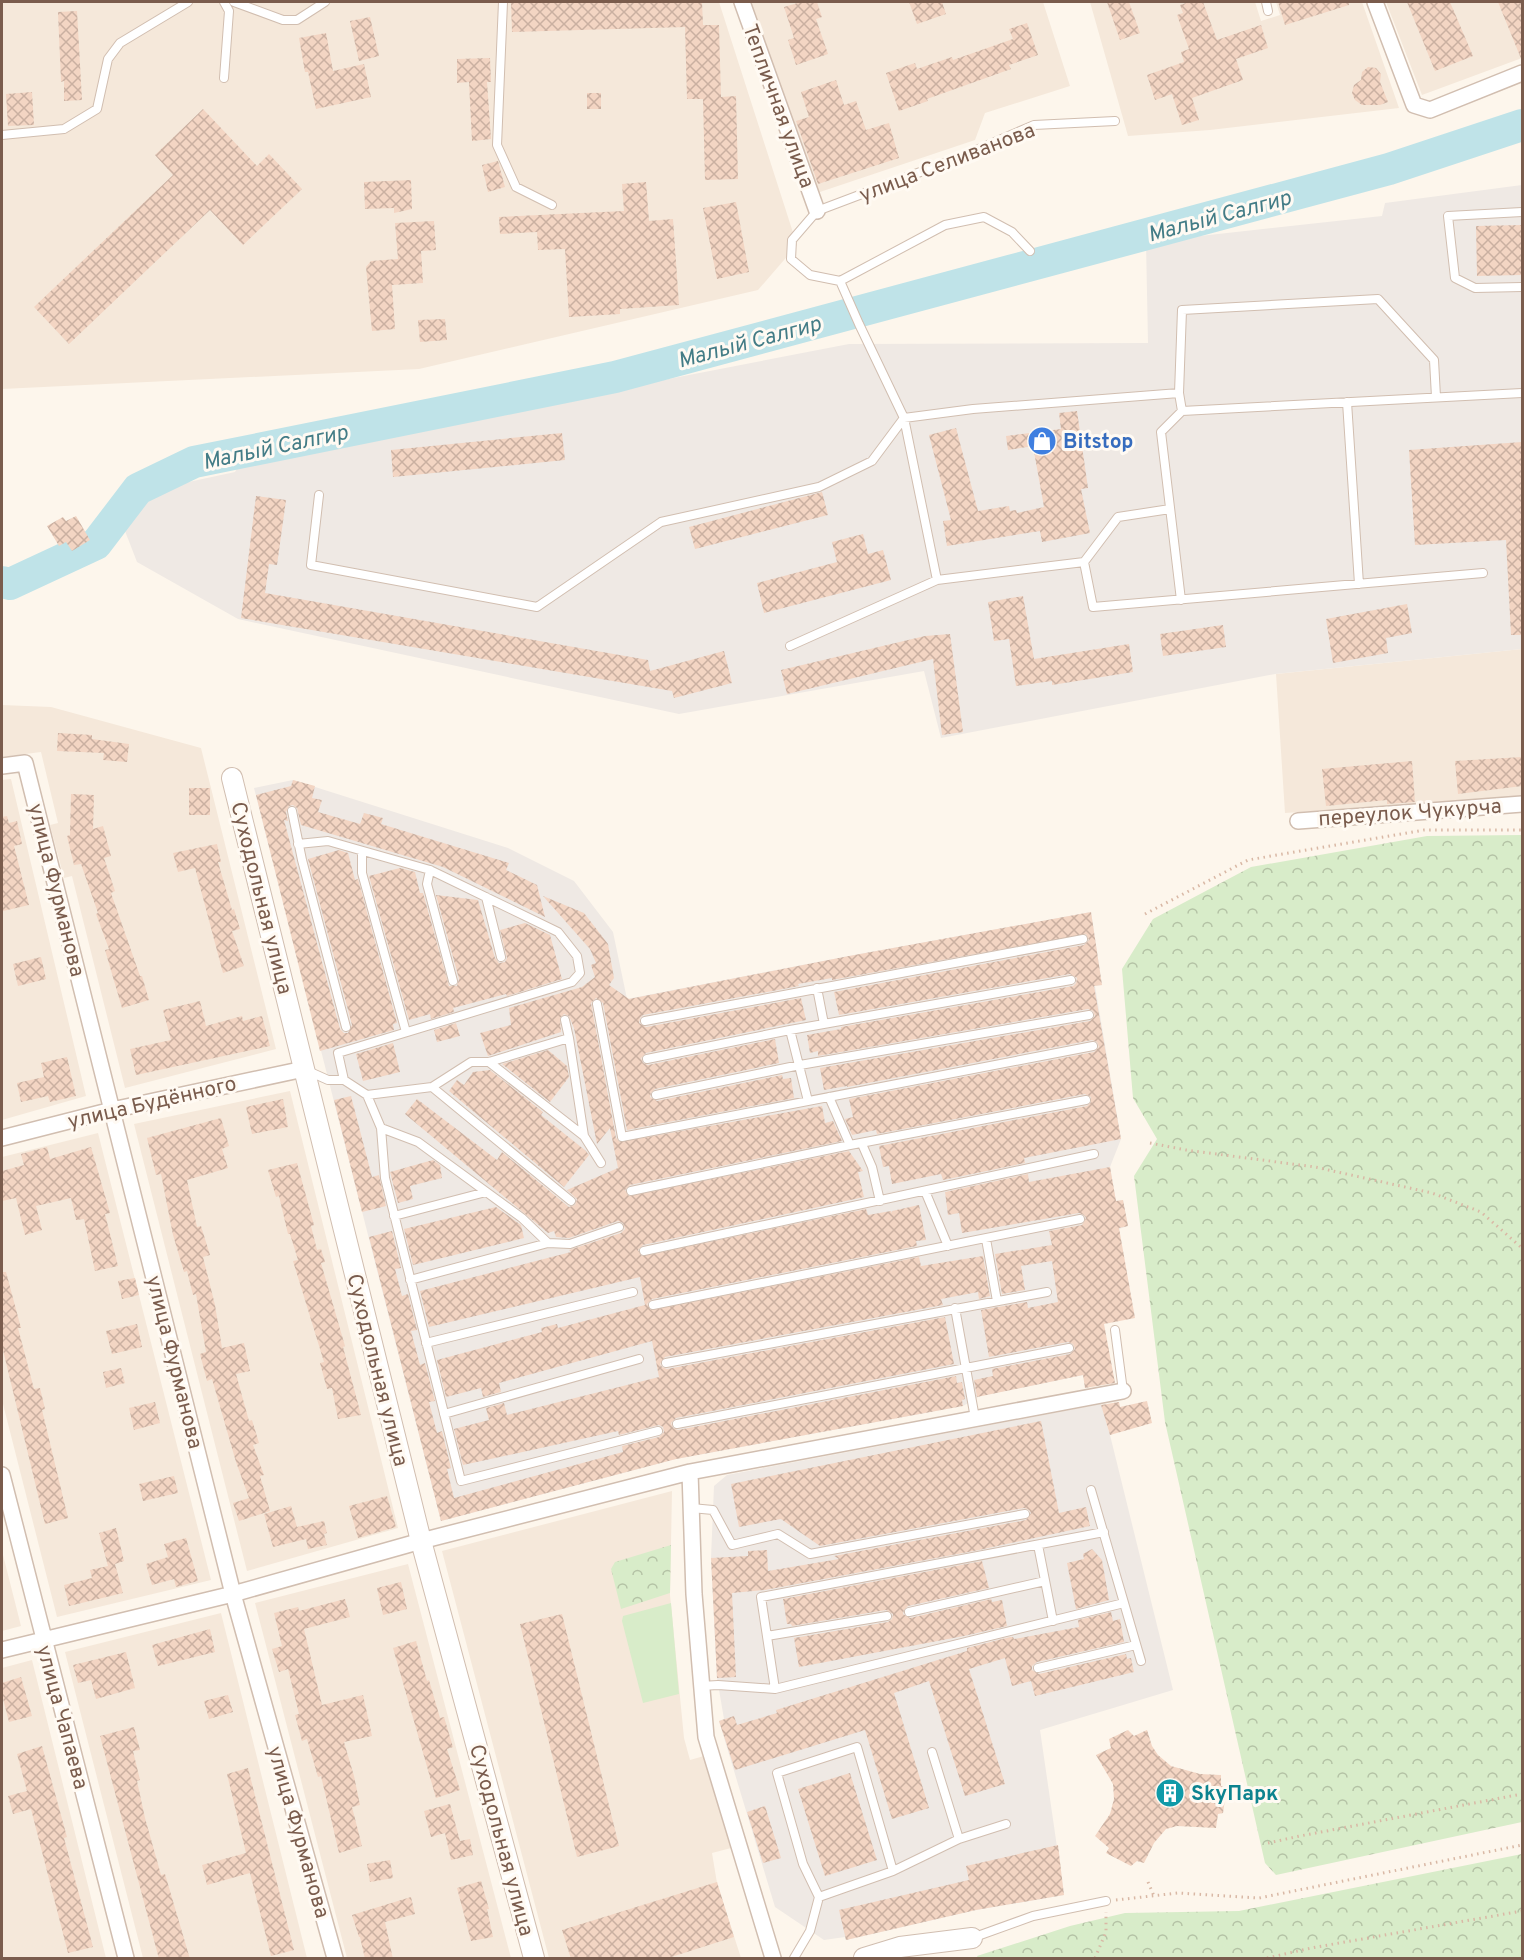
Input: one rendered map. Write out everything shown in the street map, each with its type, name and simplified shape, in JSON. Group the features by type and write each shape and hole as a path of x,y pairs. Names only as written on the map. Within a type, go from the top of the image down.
{"street":[{"name":"Тепличная улица","path":"741,2 817,211"},
{"path":"1376,2 1414,105 1430,110 1522,73"},
{"name":"улица Фурманова","path":"2,766 25,763 233,1594 335,1959"},
{"name":"Суходольная улица","path":"232,778 421,1541 534,1959"},
{"name":"переулок Чукурча","path":"1298,821 1522,804"},
{"name":"улица Будённого","path":"2,1138 112,1110 304,1069"},
{"path":"2,1650 233,1594 421,1541 690,1472 1123,1391"},
{"path":"690,1472 694,1594 706,1737 773,1959"},
{"name":"улица Чапаева","path":"2,1475 126,1959"},
{"path":"864,1959 900,1947 972,1938"}],"lane":[{"path":"2,135 64,129 98,109 108,59 120,44 188,2"},
{"path":"224,2 229,11 224,78"},
{"path":"234,2 283,20 297,20 325,2"},
{"path":"503,2 497,145 516,187 552,205"},
{"path":"1266,2 1268,11"},
{"name":"улица Селиванова","path":"817,211 960,157 1034,125 1115,121"},
{"path":"817,211 792,240 791,259 810,275 840,281 945,225 984,217 1012,232 1030,252"},
{"path":"1522,212 1448,216 1455,278 1475,288 1522,287"},
{"path":"840,281 858,324 904,418 937,580"},
{"path":"1182,411 1179,393 1182,310 1378,299 1434,360 1436,398"},
{"path":"319,495 311,565 537,607 661,522 819,487 872,461 904,418 973,409 1179,393"},
{"path":"1181,600 1161,432 1182,411 1522,393"},
{"path":"1347,402 1359,584"},
{"path":"790,646 937,580 1084,562 1118,517 1170,509"},
{"path":"1084,562 1093,608 1483,573"},
{"path":"291,811 346,1027"},
{"path":"298,844 328,841 430,870 558,932 576,956 580,973 572,982 338,1053 344,1080"},
{"path":"362,851 362,873 406,1032"},
{"path":"430,870 427,884 453,981"},
{"path":"486,897 501,957"},
{"path":"645,1021 1083,939"},
{"path":"647,1059 790,1030 1071,980"},
{"path":"817,988 824,1024"},
{"path":"597,1004 622,1137 1092,1046"},
{"path":"656,1095 800,1065 1089,1015"},
{"path":"565,1020 584,1136"},
{"path":"790,1030 808,1101"},
{"path":"367,1095 432,1087 471,1062 489,1062 569,1038"},
{"path":"489,1062 584,1136 601,1163"},
{"path":"304,1069 328,1080 344,1080 367,1095 381,1128 385,1178 461,1481 658,1431"},
{"path":"432,1087 571,1201"},
{"path":"829,1097 850,1145"},
{"path":"632,1191 850,1145 1086,1100"},
{"path":"381,1128 418,1142 522,1218 549,1243"},
{"path":"862,1144 872,1167 880,1201"},
{"path":"644,1251 1094,1154"},
{"path":"925,1191 948,1246"},
{"path":"394,1215 486,1192"},
{"path":"653,1305 1080,1219"},
{"path":"410,1280 549,1243 570,1244 619,1227"},
{"path":"986,1239 997,1301"},
{"path":"426,1343 633,1292"},
{"path":"666,1363 1047,1292"},
{"path":"955,1308 975,1419"},
{"path":"1115,1330 1123,1391"},
{"path":"677,1424 1070,1347"},
{"path":"444,1414 639,1359"},
{"path":"1091,1490 1141,1661"},
{"path":"691,1508 713,1510 732,1545 778,1534 810,1554 1025,1514"},
{"path":"775,1689 760,1597 1104,1532"},
{"path":"1038,1545 1053,1621"},
{"path":"909,1612 1045,1581"},
{"path":"702,1686 775,1689 1124,1603"},
{"path":"766,1636 887,1616"},
{"path":"1038,1668 1136,1645"},
{"path":"794,1959 810,1931 819,1897 803,1864 777,1773 856,1748 893,1871"},
{"path":"932,1752 958,1839"},
{"path":"819,1897 893,1871 958,1839 1006,1824"},
{"path":"972,1938 1033,1916 1106,1901"}],"path":[{"path":"1145,914 1248,860 1424,830 1522,830"},
{"path":"1150,1143 1315,1167 1432,1193 1481,1212 1522,1248"},
{"path":"1268,1843 1522,1794"},
{"path":"1095,1959 1106,1932 1106,1901 1178,1893 1259,1898 1522,1845"},
{"path":"1148,1882 1154,1896"},
{"path":"1267,1959 1311,1948 1522,1911"}],"shaded area":[{"path":"2,2 719,2 797,245 758,290 419,369 2,389"},
{"path":"749,2 1043,2 1070,86 985,113 975,140 811,195"},
{"path":"1090,2 1255,2 1261,21 1280,15 1276,2 1362,2 1399,108 1210,130 1128,136"},
{"path":"1386,2 1522,2 1522,58 1422,95"},
{"path":"1522,185 1522,649 1275,674 941,738 924,671 679,714 238,619 137,562 125,531 142,492 235,472 240,462 849,344 1148,343 1146,242 1382,216 1385,203"},
{"path":"1522,649 1522,797 1285,813 1276,674"},
{"path":"2,705 51,707 201,748 276,1049 125,1088 72,876 64,878 50,825 58,823 41,752 2,757"},
{"path":"11,779 86,1096 2,1120 2,780"},
{"path":"293,780 508,848 574,881 613,932 627,999 1091,912 1102,985 1095,986 1121,1139 1110,1167 1116,1201 1123,1200 1128,1226 1119,1229 1104,1282 1083,1375 980,1396 963,1406 676,1459 441,1521 254,788"},
{"path":"290,1091 398,1528 247,1571 134,1124"},
{"path":"98,1133 211,1580 57,1617 2,1400 2,1157"},
{"path":"1101,1404 1173,1690 1040,1730 1064,1895 976,1910 846,1940 845,1937 824,1940 775,1907 719,1721 724,1719 717,1678 711,1558 714,1486 727,1475"},
{"path":"672,1491 670,1595 684,1738 690,1760 704,1756 731,1848 712,1853 717,1883 741,1958 549,1958 442,1551"},
{"path":"2,1551 21,1626 2,1631"},
{"path":"408,1564 511,1958 347,1958 255,1603"},
{"path":"221,1613 307,1958 143,1958 65,1652"},
{"path":"32,1660 106,1958 2,1958 2,1668"}],"green space":[{"path":"1522,835 1522,1822 1276,1875 1265,1863 1165,1422 1134,1176 1157,1139 1133,1098 1122,969 1153,919 1251,867 1427,836"},
{"path":"671,1545 670,1593 621,1609 611,1569 615,1562"},
{"path":"671,1603 679,1694 643,1703 622,1621 623,1616"},
{"path":"1522,1854 1522,1958 978,1958 977,1956 1070,1926 1125,1913 1239,1911"}],"building":[{"path":"511,2 702,2 703,25 719,25 721,97 736,96 738,179 705,180 703,99 687,99 685,27 512,32"},
{"path":"801,2 817,2 822,17 816,19 828,54 796,65 788,40 794,38 784,7"},
{"path":"909,2 942,2 946,14 917,24"},
{"path":"1107,2 1129,2 1140,33 1120,40"},
{"path":"1189,2 1203,2 1217,40 1261,25 1268,48 1236,59 1243,80 1192,98 1199,120 1182,125 1172,94 1155,100 1147,75 1184,62 1181,52 1189,49 1177,15 1183,13 1180,5"},
{"path":"1278,2 1349,2 1349,5 1285,25"},
{"path":"1407,2 1450,2 1473,56 1435,71"},
{"path":"1498,2 1522,2 1522,61"},
{"path":"77,11 82,100 64,101 58,12"},
{"path":"370,17 379,56 359,61 350,21"},
{"path":"1027,23 1038,55 1009,65 1011,69 899,111 886,73 915,63 917,69 952,57 953,60 1013,39 1009,29"},
{"path":"326,33 333,71 364,64 371,97 316,109 308,72 305,72 299,38"},
{"path":"490,58 491,82 487,82 491,139 472,141 469,82 457,83 457,59"},
{"path":"1368,67 1376,68 1381,74 1380,82 1388,102 1380,105 1362,105 1355,100 1352,93 1354,85 1361,80 1362,72"},
{"path":"836,80 844,105 856,101 866,130 889,123 899,158 818,184 796,121 809,117 801,92"},
{"path":"32,92 34,125 8,126 6,94"},
{"path":"587,93 601,93 601,109 587,109"},
{"path":"203,109 257,166 269,154 302,189 243,245 210,210 69,344 34,307 173,175 155,155"},
{"path":"498,161 505,187 488,192 482,165"},
{"path":"411,180 412,209 394,213 394,208 365,209 364,182"},
{"path":"646,182 649,221 673,219 679,305 620,309 620,314 569,317 565,249 538,250 537,232 500,234 499,217 624,211 622,184"},
{"path":"736,202 749,272 717,279 703,208"},
{"path":"434,221 436,250 421,251 423,283 392,285 395,329 372,331 366,267 371,261 398,259 395,223"},
{"path":"1522,225 1522,275 1477,276 1476,226"},
{"path":"445,319 447,340 420,342 418,320"},
{"path":"1077,411 1088,488 1081,489 1090,533 1042,542 1040,531 947,546 943,521 951,520 929,435 956,428 978,511 1009,506 1010,511 1016,510 1017,513 1044,507 1033,446 1008,450 1006,436 1061,429 1059,413"},
{"path":"562,433 565,460 393,477 391,450"},
{"path":"1522,442 1522,635 1511,635 1506,540 1415,545 1409,450"},
{"path":"822,492 828,515 695,549 689,527"},
{"path":"256,496 286,500 277,565 269,564 265,593 648,660 650,671 724,651 732,683 674,698 672,691 241,618"},
{"path":"76,516 90,540 72,551 66,542 59,546 47,526 63,517 66,521"},
{"path":"863,534 868,554 883,550 891,580 764,613 757,583 837,562 832,542"},
{"path":"1023,596 1034,659 1129,644 1133,672 1052,685 1052,681 1016,686 1009,639 994,641 988,602"},
{"path":"1407,604 1412,633 1386,638 1388,653 1333,663 1326,619"},
{"path":"1223,625 1226,647 1163,656 1160,634"},
{"path":"950,634 963,732 942,735 933,659 787,694 781,670 925,636"},
{"path":"58,733 92,735 92,739 129,744 127,762 103,760 104,753 57,751"},
{"path":"1522,757 1522,786 1458,794 1455,761"},
{"path":"1412,761 1415,802 1387,804 1387,800 1326,806 1322,769"},
{"path":"293,780 315,786 312,798 322,800 318,812 360,824 364,813 383,818 381,824 509,863 506,870 537,885 545,917 443,867 301,825 297,808 293,805 289,806 286,812 288,821 284,820 340,1029 348,1033 352,1025 308,859 339,850 348,853 355,880 358,879 397,1023 393,1024 394,1030 320,1051 256,795 291,786"},
{"path":"189,788 210,788 210,815 189,815"},
{"path":"71,794 94,795 93,829 103,826 111,856 104,858 115,891 111,893 149,1000 122,1008 105,950 109,949 96,914 98,913 81,864 74,865 67,836 70,835"},
{"path":"7,816 9,823 17,821 22,844 14,846 29,905 3,911 2,817"},
{"path":"217,844 221,862 218,862 240,929 232,931 244,966 223,973 195,868 178,872 173,853"},
{"path":"400,868 415,872 449,986 457,986 459,979 436,895 478,900 495,958 499,963 505,962 507,958 500,930 525,923 550,935 562,979 507,996 506,994 453,1008 454,1012 431,1019 430,1014 409,1020 369,876"},
{"path":"543,896 584,913 608,944 614,978 609,985 629,999 1091,912 1102,985 1094,986 1121,1139 1024,1158 1025,1163 943,1180 941,1174 892,1184 889,1166 883,1167 879,1146 1087,1106 1091,1102 1091,1097 1085,1094 877,1134 876,1130 852,1135 845,1119 853,1117 849,1099 1094,1052 1099,1047 1097,1042 1092,1040 824,1090 820,1068 1090,1021 1095,1016 1093,1011 1088,1009 818,1056 818,1051 810,1053 807,1035 1073,986 1077,978 1070,974 839,1015 834,992 1084,945 1089,940 1086,934 832,980 832,978 798,984 799,986 643,1015 639,1023 646,1027 801,998 806,1020 646,1053 641,1058 643,1063 648,1065 775,1039 779,1063 655,1089 650,1097 657,1101 782,1075 783,1079 791,1078 794,1098 627,1130 603,1003 596,998 591,1003 616,1138 620,1142 822,1106 825,1123 833,1121 842,1141 630,1185 625,1190 629,1196 849,1151 863,1171 858,1172 864,1197 643,1245 638,1250 642,1256 866,1209 868,1215 891,1211 892,1213 892,1211 919,1205 926,1240 916,1241 917,1246 652,1299 647,1304 651,1310 919,1257 921,1266 983,1256 990,1296 979,1299 978,1292 941,1299 943,1305 665,1357 660,1364 667,1369 945,1317 954,1364 676,1418 671,1423 673,1428 678,1430 956,1376 957,1383 962,1382 965,1399 962,1400 963,1406 676,1459 441,1521 369,1237 392,1231 401,1268 395,1269 402,1296 408,1294 417,1330 411,1331 420,1365 425,1363 435,1401 429,1402 437,1433 442,1431 451,1468 447,1469 454,1498 623,1452 622,1446 659,1437 664,1432 663,1427 659,1425 619,1435 618,1431 463,1465 454,1429 489,1420 486,1408 504,1403 507,1415 659,1377 652,1341 499,1383 501,1392 483,1397 481,1388 446,1397 437,1360 542,1332 541,1328 557,1324 558,1328 645,1305 640,1277 429,1327 420,1291 571,1252 569,1250 621,1233 625,1229 623,1223 618,1221 569,1238 556,1237 554,1231 548,1233 405,1114 417,1099 497,1160 502,1152 569,1207 575,1205 577,1199 567,1190 618,1168 610,1128 597,1144 574,1028 569,1016 564,1014 560,1018 561,1032 488,1056 480,1033 511,1025 509,1008 582,987 595,977 591,965 596,963 590,949"},
{"path":"41,957 46,979 18,986 13,964"},
{"path":"200,1001 206,1026 242,1016 243,1021 262,1016 270,1046 136,1075 130,1049 171,1040 163,1010"},
{"path":"456,1023 460,1036 437,1042 434,1030"},
{"path":"393,1043 400,1072 363,1081 356,1054"},
{"path":"548,1050 567,1066 569,1077 550,1102 502,1064"},
{"path":"67,1057 76,1096 50,1102 48,1096 21,1102 17,1083 44,1077 41,1063"},
{"path":"490,1070 543,1112 541,1115 589,1155 564,1187 449,1091 457,1080 464,1085 473,1072"},
{"path":"351,1096 372,1177 379,1175 386,1206 362,1212 334,1100"},
{"path":"283,1099 288,1127 252,1134 246,1107"},
{"path":"221,1118 229,1146 222,1149 228,1168 187,1180 197,1227 201,1226 210,1255 203,1257 215,1305 222,1348 244,1343 250,1371 236,1374 249,1421 252,1420 259,1443 253,1445 264,1475 260,1476 270,1511 239,1521 233,1503 249,1498 212,1379 207,1381 200,1354 206,1352 196,1294 193,1295 187,1271 184,1272 173,1235 161,1174 156,1175 147,1138"},
{"path":"47,1147 50,1159 91,1147 110,1213 105,1214 118,1266 95,1271 84,1219 76,1220 71,1198 36,1206 42,1230 25,1235 16,1198 2,1201 2,1171 24,1165 21,1154"},
{"path":"433,1160 440,1165 442,1178 410,1186 413,1199 398,1203 390,1172"},
{"path":"297,1163 314,1225 311,1226 317,1250 321,1249 325,1262 321,1263 345,1346 343,1347 361,1415 338,1419 332,1388 327,1389 320,1363 324,1362 293,1261 298,1260 290,1234 288,1234 279,1196 276,1197 268,1170"},
{"path":"1110,1167 1116,1201 1123,1200 1128,1226 1119,1228 1135,1318 1104,1324 1115,1383 1085,1388 1083,1375 977,1397 974,1380 993,1376 992,1369 1070,1354 1075,1349 1073,1344 1068,1342 989,1357 981,1310 1027,1302 1028,1308 1058,1302 1052,1261 1021,1266 1025,1290 1002,1294 995,1254 1052,1245 1049,1231 1082,1225 1086,1218 1079,1213 962,1233 959,1213 948,1215 945,1192 1028,1174 1029,1182"},
{"path":"496,1207 521,1225 524,1238 413,1265 404,1229"},
{"path":"2,1272 6,1272 34,1389 40,1388 45,1409 42,1410 68,1518 45,1524 2,1346"},
{"path":"135,1278 139,1295 122,1299 118,1281"},
{"path":"137,1324 142,1347 112,1354 106,1331"},
{"path":"121,1368 125,1383 106,1388 103,1372"},
{"path":"1147,1401 1152,1423 1110,1435 1101,1405 1119,1402 1120,1407"},
{"path":"155,1402 160,1423 134,1430 129,1408"},
{"path":"1041,1421 1059,1513 1086,1507 1090,1526 979,1550 765,1590 732,1593 736,1677 717,1678 711,1558 748,1556 748,1551 767,1550 768,1571 839,1559 834,1556 1026,1520 1031,1513 1024,1508 820,1546 781,1519 739,1527 731,1484"},
{"path":"174,1476 178,1493 143,1501 139,1484"},
{"path":"387,1496 396,1527 358,1538 349,1506"},
{"path":"291,1506 297,1527 324,1521 327,1545 308,1549 306,1539 273,1547 264,1514"},
{"path":"116,1528 124,1561 115,1564 123,1593 69,1606 64,1585 92,1578 90,1570 108,1566 99,1533"},
{"path":"186,1538 198,1581 176,1587 174,1579 152,1585 146,1564 168,1557 164,1544"},
{"path":"1092,1549 1102,1560 1109,1600 1076,1609 1067,1563 1084,1559 1083,1554"},
{"path":"982,1561 989,1588 908,1606 903,1614 910,1618 991,1599 992,1602 1002,1600 1007,1626 799,1667 794,1638 888,1622 892,1619 893,1614 886,1610 792,1626 787,1624 783,1599"},
{"path":"401,1582 407,1609 383,1615 377,1588"},
{"path":"345,1599 350,1617 304,1629 322,1705 363,1695 372,1736 344,1742 360,1805 352,1807 362,1846 339,1853 321,1776 318,1777 307,1739 302,1741 295,1715 299,1714 288,1669 279,1672 272,1649 282,1646 274,1613 298,1607 299,1611"},
{"path":"1111,1612 1113,1621 1120,1619 1124,1642 1037,1662 1032,1666 1032,1670 1039,1674 1126,1654 1127,1659 1131,1658 1134,1672 1035,1696 1031,1681 1012,1686 1005,1658 969,1669 1005,1784 965,1796 929,1681 894,1693 929,1808 892,1819 865,1730 735,1770 719,1721 734,1716 737,1725 777,1713 776,1710 967,1651 967,1648 1010,1637 1014,1639 1079,1627 1078,1620"},
{"path":"562,1614 619,1846 577,1857 520,1624"},
{"path":"210,1629 215,1652 158,1666 152,1645"},
{"path":"416,1641 427,1681 429,1680 440,1718 444,1717 453,1747 447,1749 460,1790 436,1798 393,1648"},
{"path":"126,1652 135,1688 96,1699 91,1680 78,1683 73,1665"},
{"path":"21,1677 32,1716 9,1722 2,1695 2,1683"},
{"path":"228,1695 233,1712 209,1719 204,1701"},
{"path":"134,1727 140,1750 133,1751 145,1818 161,1875 165,1874 190,1959 159,1959 100,1736"},
{"name":"SkyПарк","path":"1128,1730 1134,1736 1147,1730 1152,1746 1158,1755 1171,1766 1200,1774 1221,1775 1221,1786 1227,1787 1223,1813 1218,1814 1216,1828 1177,1826 1166,1829 1154,1843 1144,1863 1137,1861 1131,1866 1106,1853 1109,1848 1095,1836 1110,1814 1114,1799 1113,1784 1096,1755 1111,1748 1109,1739"},
{"path":"42,1746 67,1837 64,1838 93,1947 68,1953 31,1809 13,1814 8,1796 27,1791 17,1754"},
{"path":"248,1768 294,1950 271,1956 250,1873 207,1885 202,1865 246,1853 227,1774"},
{"path":"850,1773 877,1860 825,1876 798,1789"},
{"path":"450,1804 460,1841 470,1839 473,1855 451,1860 445,1833 431,1837 424,1811"},
{"path":"765,1806 781,1858 763,1863 747,1812"},
{"path":"1058,1845 1064,1895 976,1910 846,1940 839,1910 969,1880 966,1866"},
{"path":"390,1860 393,1878 370,1882 367,1864"},
{"path":"481,1881 489,1909 487,1909 493,1937 471,1941 457,1888"},
{"path":"717,1882 734,1937 665,1959 571,1959 562,1930"},
{"path":"411,1897 415,1914 385,1922 393,1959 365,1959 352,1915"}],"waterway":[{"name":"Малый Салгир","path":"2,582 10,584 96,544 138,489 194,462 615,377 1389,169 1522,125"}],"place":[{"name":"Bitstop","path":"1042,441"},
{"name":"SkyПарк","path":"1170,1793"}]}
